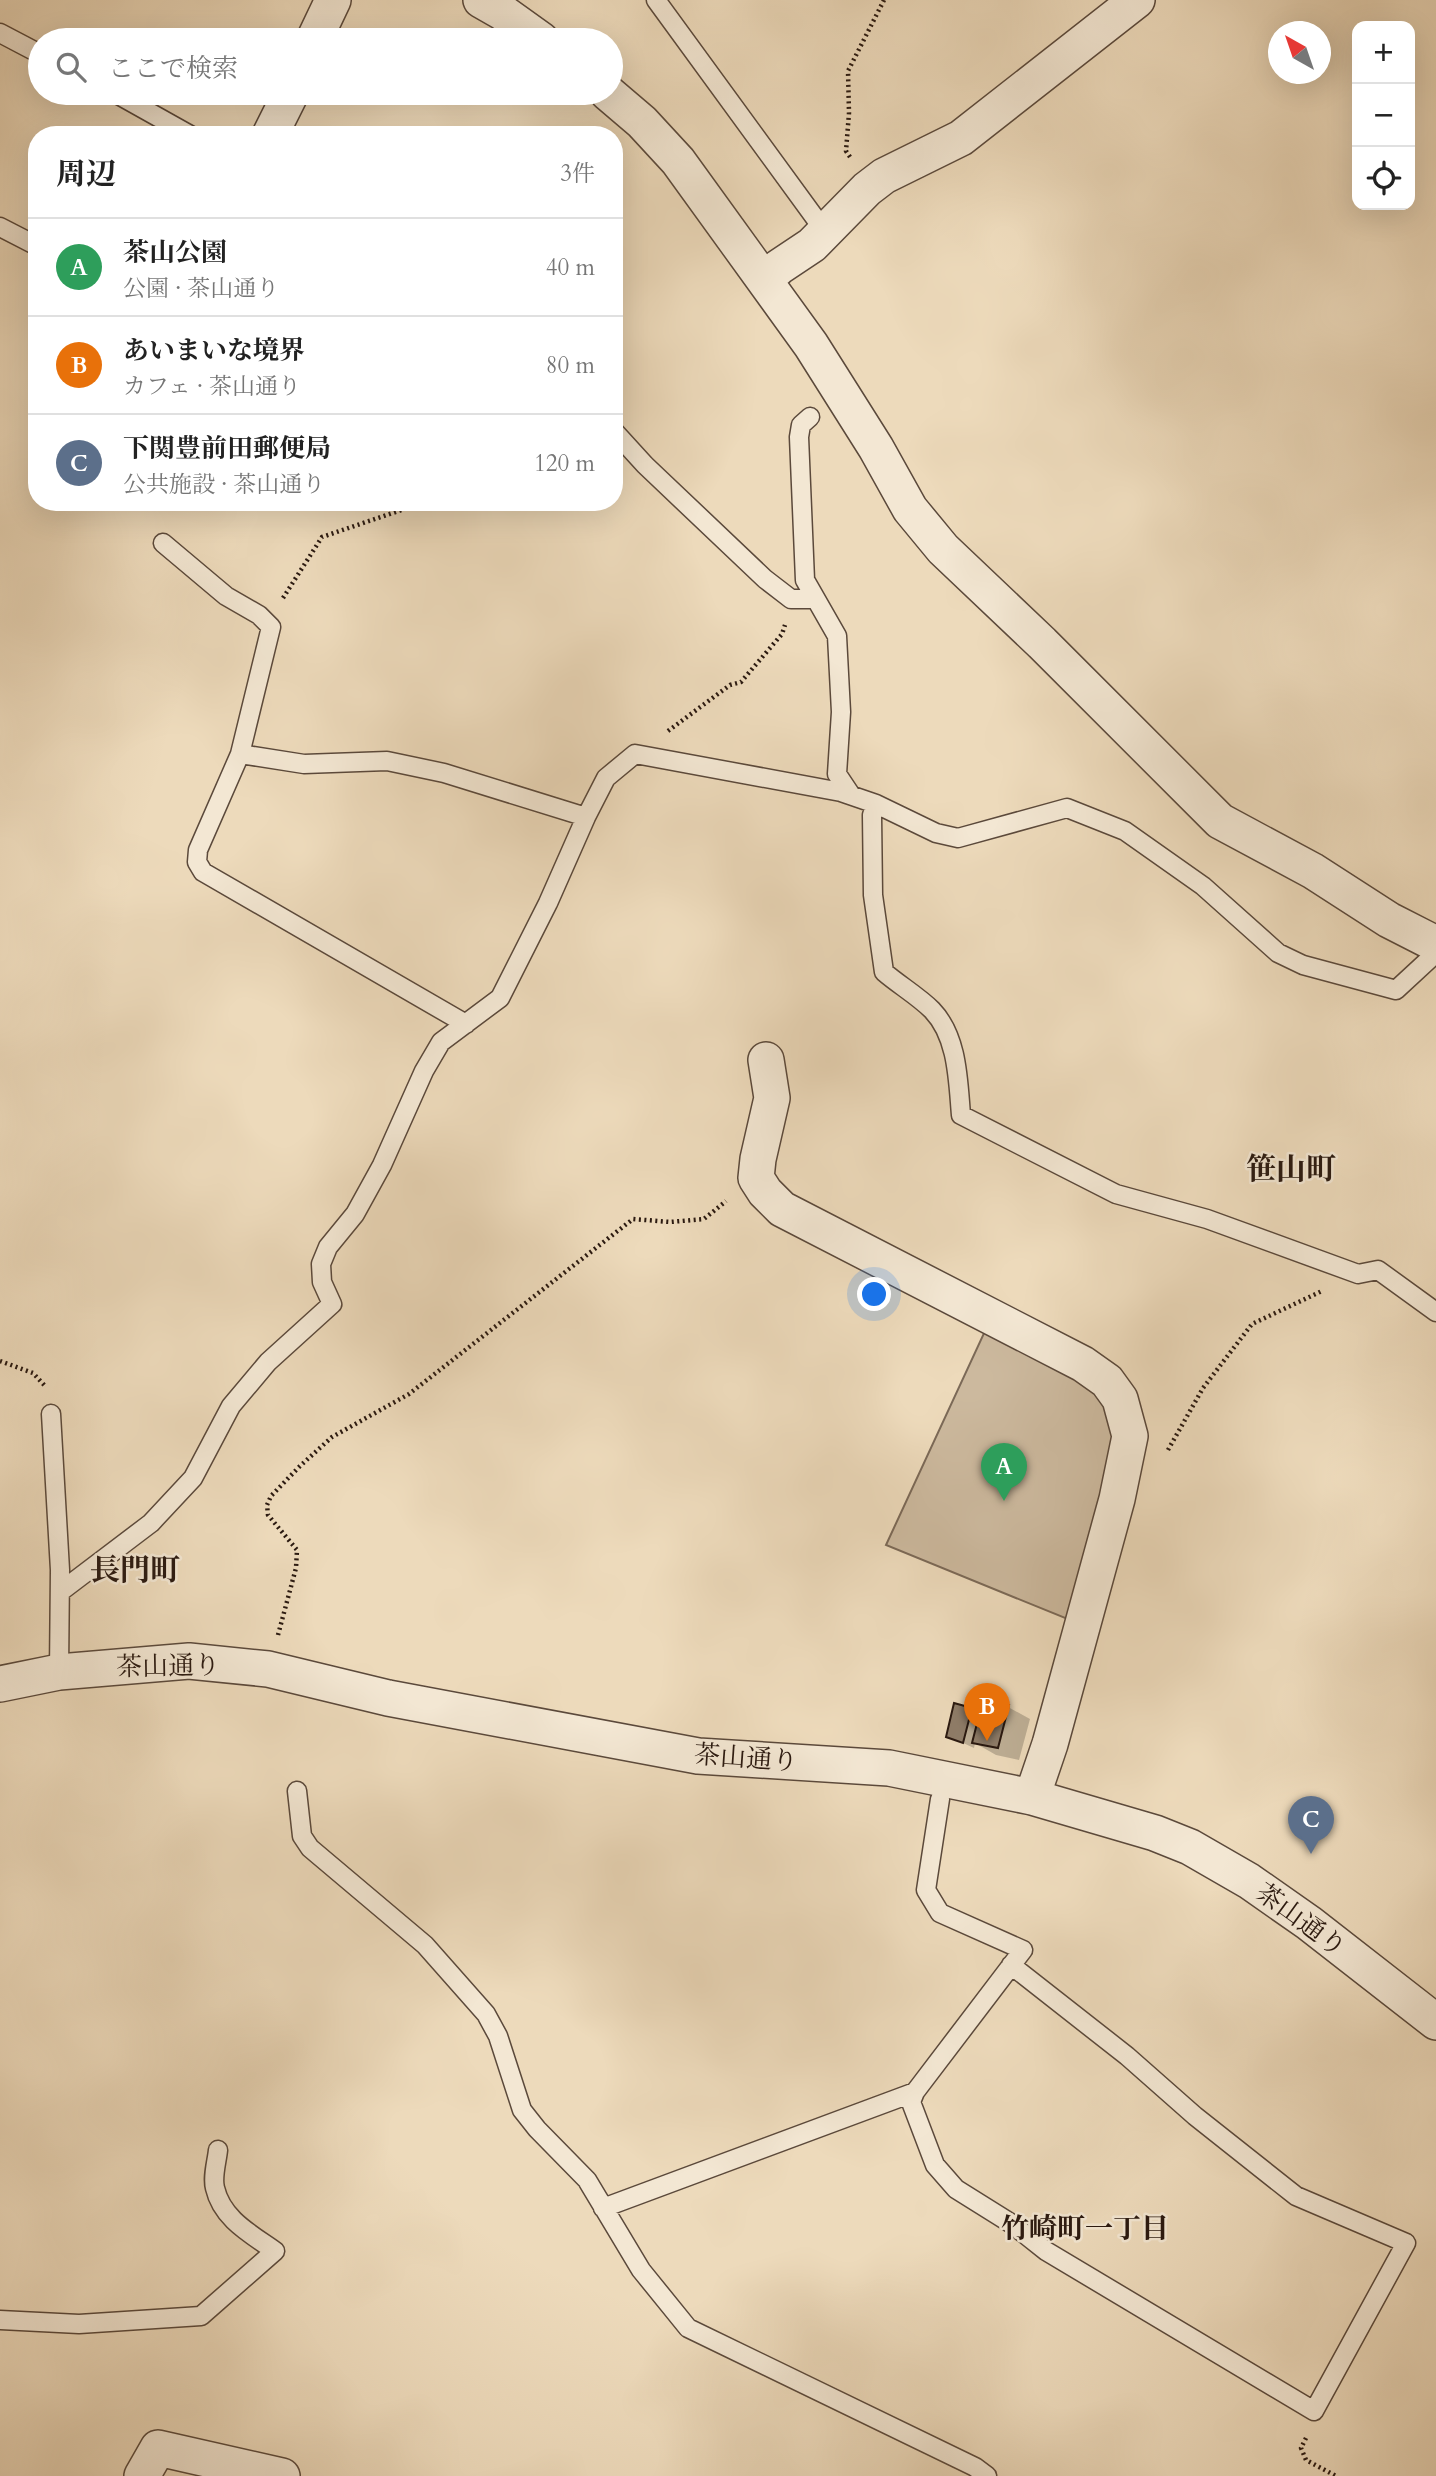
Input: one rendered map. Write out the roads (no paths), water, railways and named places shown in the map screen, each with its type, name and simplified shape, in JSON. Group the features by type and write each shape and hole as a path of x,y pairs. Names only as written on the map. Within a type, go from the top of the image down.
{"street":[{"path":"320,28 333,0"},
{"path":"481,0 524,28"},
{"path":"765,280 826,233 872,185 884,176 961,138 1137,0"},
{"path":"274,126 285,105"},
{"path":"622,105 678,161 765,280 811,345 876,448 909,509 943,549 1042,643 1220,821 1313,871 1390,920 1436,944"},
{"path":"766,1060 772,1098 756,1178 765,1192 782,1209 1083,1364 1107,1381 1120,1399 1130,1436 1117,1499 1050,1744 1032,1797"},
{"name":"茶山通り","path":"0,1684 58,1672 188,1661 268,1669 388,1698 698,1756 889,1768 1032,1797 1129,1824 1190,1847 1249,1881 1309,1923 1436,2022"},
{"path":"142,2476 158,2448 282,2476"}],"lane":[{"path":"656,0 826,233"},
{"path":"0,33 28,48"},
{"path":"136,105 174,126"},
{"path":"0,226 28,241"},
{"path":"810,417 801,425 800,478 805,580 837,636 841,712 837,774 851,795"},
{"path":"623,441 765,579 791,599 814,598"},
{"path":"163,543 226,596 271,627 271,637 240,754 198,850 197,862 203,872 466,1024"},
{"path":"240,754 304,764 387,761 444,773 586,817"},
{"path":"60,1592 151,1523 193,1478 231,1406 268,1362 332,1304 322,1282 321,1264 328,1247 355,1214 382,1166 424,1071 441,1042 500,998 548,904 606,778 635,754 851,795 936,833 958,838 1067,808 1125,831 1203,886 1278,953 1303,965 1396,990 1436,953"},
{"path":"876,804 872,815 873,895 884,972 933,1011 944,1028 956,1064 961,1115 1116,1194 1207,1219 1358,1274 1378,1270 1436,1312"},
{"path":"51,1414 60,1592 58,1672"},
{"path":"297,1791 302,1836 310,1848 425,1945 486,2014 498,2036 522,2110 587,2180 641,2270 688,2328 975,2467 987,2476"},
{"path":"940,1799 926,1890 940,1913 1023,1950 1011,1965 915,2092 911,2102 935,2165 956,2189 1012,2224 1045,2251 1314,2411 1406,2244 1296,2196 1195,2116 1127,2056 1011,1965"},
{"path":"604,2208 915,2092"},
{"path":"0,2320 79,2324 201,2316 275,2251 230,2218 222,2206 214,2187 218,2150"}],"place":[{"name":"茶山公園","path":"1004,1501"},
{"name":"あいまいな境界","path":"987,1741"},
{"name":"下関豊前田郵便局","path":"1311,1854"}],"district":[{"name":"笹山町","path":"1291,1169"},
{"name":"長門町","path":"135,1570"},
{"name":"竹崎町一丁目","path":"1085,2229"}]}
